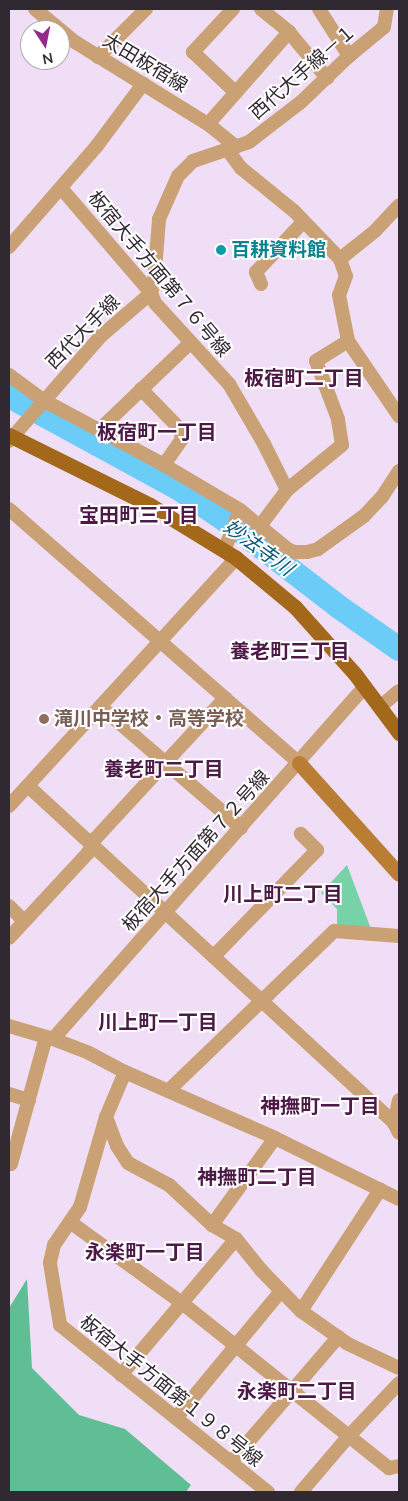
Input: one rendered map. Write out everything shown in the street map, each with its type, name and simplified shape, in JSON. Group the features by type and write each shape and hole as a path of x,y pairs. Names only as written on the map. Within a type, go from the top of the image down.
{"main road":[{"path":"10,438 150,505 230,549 295,607 365,686 399,733"}],"street":[{"name":"太田板宿線","path":"35,9 75,42 208,124 232,148 241,168 294,211 340,259"},
{"path":"98,57 146,9"},
{"path":"234,9 193,52 236,94"},
{"path":"261,9 289,32 327,78"},
{"path":"319,9 349,56"},
{"name":"西代大手線－１","path":"151,293 154,283 159,219 178,176 193,161 250,142 302,102 349,56 384,27 387,9"},
{"path":"208,124 289,32"},
{"path":"9,247 96,148 143,84"},
{"name":"板宿大手方面第７６号線","path":"61,188 151,293 155,302 230,384 264,444 287,490"},
{"path":"399,205 375,231 340,259 346,276 339,295 348,341 399,416"},
{"path":"261,284 256,272 303,222"},
{"name":"西代大手線","path":"10,438 101,336 151,293"},
{"path":"260,526 287,490 342,445 338,419 316,361 348,341"},
{"path":"99,430 191,342"},
{"path":"9,375 42,401 164,465 240,510 289,550 307,552 318,549 364,516 382,497 399,471"},
{"path":"141,389 180,429 182,439 164,465"},
{"path":"9,509 299,762 399,874"},
{"path":"9,806 161,642 230,549 240,510"},
{"name":"板宿大手方面第７２号線","path":"50,1038 165,914 365,686"},
{"path":"381,706 399,691"},
{"path":"9,938 92,846 95,839 224,698"},
{"path":"101,707 241,828"},
{"path":"28,786 165,914 214,956 397,1128"},
{"path":"214,956 317,850 301,834"},
{"path":"9,906 24,921"},
{"path":"168,1091 334,932 399,936"},
{"path":"9,1026 50,1038 89,1053 125,1072 275,1138 399,1199"},
{"path":"9,1163 11,1164 29,1100 50,1038"},
{"name":"板宿大手方面第１９８号線","path":"125,1072 106,1117 80,1206 54,1245 50,1263 60,1325 268,1492"},
{"path":"9,1094 29,1100"},
{"path":"397,1128 399,1100"},
{"path":"106,1117 117,1146 128,1163 169,1185 212,1225 236,1239 301,1312 338,1337 399,1368"},
{"path":"212,1225 275,1138"},
{"path":"301,1312 380,1190"},
{"path":"70,1222 182,1304 389,1468 399,1466"},
{"path":"122,1374 236,1239"},
{"path":"176,1418 281,1291"},
{"path":"231,1462 338,1337"},
{"path":"301,1492 348,1437 399,1383"}],"green space":[{"path":"347,865 371,929 337,927 337,909 321,893"},
{"path":"27,1279 32,1368 79,1415 125,1429 191,1485 186,1492 9,1492 9,1308"}],"waterway":[{"name":"妙法寺川","path":"9,396 178,488 234,526 339,607 399,649"}],"place":[{"name":"百耕資料館","path":"221,250"},
{"name":"滝川中学校・高等学校","path":"44,719"}],"district":[{"name":"板宿町二丁目","path":"304,377"},
{"name":"板宿町一丁目","path":"157,431"},
{"name":"宝田町三丁目","path":"139,514"},
{"name":"養老町三丁目","path":"290,650"},
{"name":"養老町二丁目","path":"164,768"},
{"name":"川上町二丁目","path":"283,893"},
{"name":"川上町一丁目","path":"158,1021"},
{"name":"神撫町一丁目","path":"320,1105"},
{"name":"神撫町二丁目","path":"257,1176"},
{"name":"永楽町一丁目","path":"145,1251"},
{"name":"永楽町二丁目","path":"297,1390"}]}
